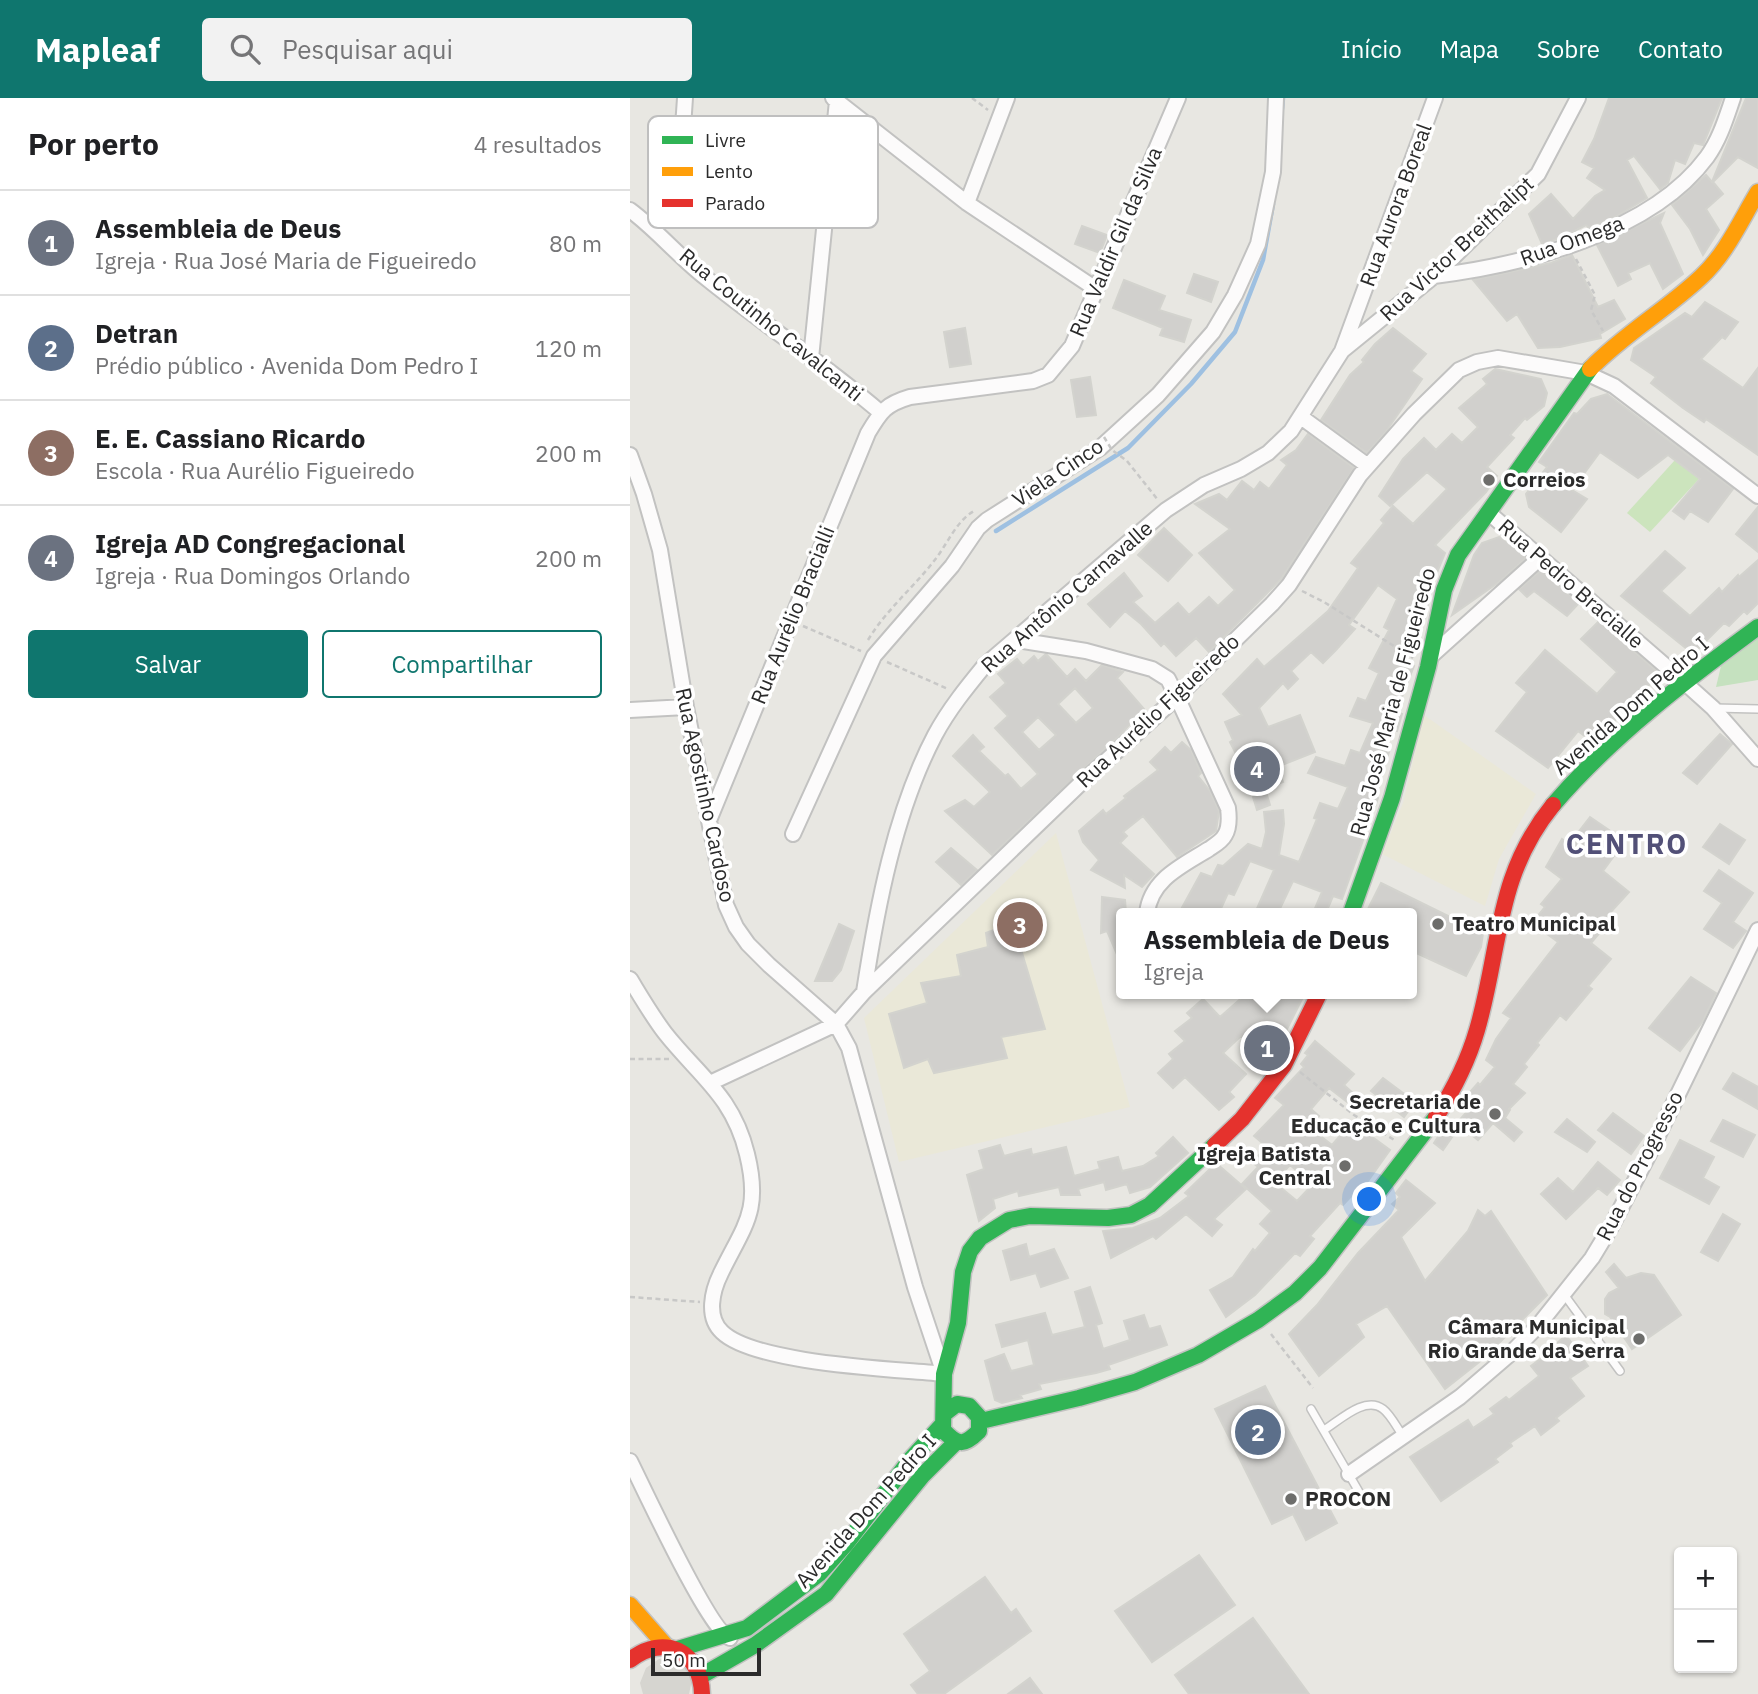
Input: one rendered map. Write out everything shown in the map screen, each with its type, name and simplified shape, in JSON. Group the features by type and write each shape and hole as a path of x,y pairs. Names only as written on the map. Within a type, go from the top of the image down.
{"main road":[{"name":"Rua José Maria de Figueiredo","path":"1352,908 1392,798 1452,565 1586,373 1612,346 1702,276 1721,253 1758,192"},
{"name":"Avenida Dom Pedro I","path":"981,1422 1133,1383 1174,1367 1213,1348 1258,1318 1294,1293 1319,1269 1435,1119 1457,1083 1477,1028 1503,905 1527,843 1542,819 1579,774 1684,682 1758,627"},
{"path":"944,1374 969,1406 977,1412 981,1422 975,1437 969,1441 956,1442 948,1438 943,1420 944,1374 958,1323 963,1272 970,1251 980,1238 1009,1220 1030,1216 1108,1218 1131,1215 1150,1205 1242,1119 1284,1065 1317,999"},
{"path":"943,1420 957,1404 969,1406"},
{"name":"Avenida Dom Pedro I","path":"630,1660 654,1646 672,1648 747,1628 820,1573 943,1420"},
{"name":"Avenida Dom Pedro I","path":"702,1688 755,1645 826,1594 923,1475 956,1442"},
{"path":"630,1605 672,1648 696,1665 702,1688"}],"street":[{"path":"683,116 685,98"},
{"path":"967,203 1007,98"},
{"name":"Rua Valdir Gil da Silva","path":"880,412 894,402 911,397 1017,385 1048,375 1072,346 1178,98"},
{"name":"Viela Cinco","path":"793,834 874,656 952,566 978,528 1100,448 1158,395 1213,332 1235,295 1258,244 1273,172 1276,98"},
{"path":"1421,98 1427,120"},
{"name":"Rua Aurora Boreal","path":"1342,351 1435,98"},
{"name":"Rua Victor Breithalipt","path":"1342,351 1434,276 1538,174 1578,98"},
{"name":"Rua Omega","path":"1434,276 1479,271 1542,256 1618,227 1665,199 1707,158 1719,136 1733,98"},
{"path":"835,100 856,116"},
{"path":"878,134 967,203 1097,289"},
{"name":"Rua Coutinho Cavalcanti","path":"630,210 648,224"},
{"name":"Rua Coutinho Cavalcanti","path":"654,228 704,276 880,412"},
{"path":"811,358 823,228"},
{"name":"Rua Antônio Carnavalle","path":"864,992 873,933 906,807 931,745 961,694 985,665 1166,510 1204,485 1241,469 1268,453 1291,431 1342,351"},
{"name":"Rua Aurélio Figueiredo","path":"710,1083 836,1024 864,992 1079,785 1177,696 1289,585 1368,466 1413,414 1459,370 1477,362 1499,358 1586,373 1614,386 1758,496"},
{"name":"Rua Aurélio Bracialli","path":"709,819 868,433 880,412"},
{"path":"1301,417 1368,466"},
{"name":"Rua Agostinho Cardoso","path":"630,455 660,550 685,707 726,905 748,944 836,1024 849,1048 915,1287 944,1374"},
{"name":"Rua Pedro Bracialle","path":"1489,513 1684,682"},
{"path":"1429,662 1540,558"},
{"path":"1017,640 1086,651 1152,669 1168,679 1177,696 1228,808 1228,827 1226,835 1218,843 1155,888 1148,908"},
{"path":"1684,682 1713,708 1758,759"},
{"path":"630,710 685,707"},
{"name":"Rua do Progresso","path":"1349,1474 1460,1397 1510,1354 1537,1326 1592,1258 1612,1226 1758,930"},
{"path":"630,979 663,1031 730,1108 740,1128 747,1155 754,1196 751,1214 721,1273 711,1303 720,1331 734,1341 767,1353 944,1374"},
{"path":"630,1461 702,1602 724,1636 755,1645"}],"lane":[{"path":"1713,708 1758,709"},
{"path":"1562,1292 1620,1371"},
{"path":"1324,1430 1364,1405 1374,1405 1383,1409 1404,1436"},
{"path":"1311,1409 1362,1497"}],"path":[{"path":"972,98 999,119"},
{"path":"1569,245 1595,295 1591,310 1612,346"},
{"path":"1104,437 1112,450 1127,461 1166,510"},
{"path":"1289,585 1429,662"},
{"path":"630,1059 687,1059"},
{"path":"1298,1069 1354,1115 1396,1140"},
{"path":"1386,1134 1393,1145"},
{"path":"630,1297 711,1303"},
{"path":"1258,1318 1313,1388"}],"shaded area":[{"path":"1424,715 1536,794 1499,859 1485,906 1382,854 1403,803"},
{"path":"1056,833 1130,1107 899,1162 864,1018"},
{"path":"668,1658 684,1665 692,1680 689,1694 643,1694 640,1683 646,1668 659,1659"}],"green space":[{"path":"1675,460 1699,479 1650,532 1627,513"},
{"path":"1758,638 1758,680 1716,687 1721,666"}],"building":[{"path":"1609,98 1722,98 1703,145 1694,143 1685,164 1675,160 1668,183 1660,189 1634,156 1627,160 1647,198 1615,217 1589,228 1586,225 1542,244 1529,214 1551,194 1573,219 1595,196 1605,190 1587,178 1594,168 1582,162 1594,139"},
{"path":"1746,98 1758,99 1758,168 1738,157 1713,182 1723,194 1706,209 1719,230 1703,255 1690,229 1672,205 1706,175 1712,182"},
{"path":"1664,213 1660,223 1683,274 1663,289 1650,263 1628,273 1631,279 1618,286 1597,245"},
{"path":"1082,226 1107,235 1100,253 1075,244"},
{"path":"1572,255 1598,307 1614,300 1625,319 1600,334 1601,338 1560,347 1538,348 1517,314 1507,321 1473,280 1551,263"},
{"path":"1194,274 1218,282 1211,302 1187,293"},
{"path":"1124,280 1165,296 1159,310 1191,320 1184,342 1160,335 1163,328 1113,308"},
{"path":"1705,302 1738,322 1725,339 1722,337 1701,359 1743,388 1758,368 1758,455 1706,419 1704,422 1683,408 1651,383 1656,377 1631,360 1634,348 1685,313 1692,317"},
{"path":"965,328 971,364 950,367 944,332"},
{"path":"1393,328 1426,354 1411,371 1422,379 1385,433 1367,453 1321,420 1350,375 1364,362 1362,360 1375,344"},
{"path":"1495,369 1541,379 1547,393 1544,406 1527,420 1525,418 1510,435 1514,438 1487,467 1497,476 1486,492 1435,545 1445,553 1431,587 1425,618 1423,617 1406,662 1414,666 1396,712 1402,714 1397,731 1392,730 1384,751 1389,752 1374,796 1378,798 1342,899 1333,896 1328,908 1315,908 1322,892 1293,881 1280,908 1257,908 1274,870 1250,861 1234,895 1228,893 1221,908 1182,908 1201,873 1212,877 1218,865 1223,866 1248,844 1262,849 1266,832 1264,812 1283,810 1284,824 1279,855 1299,862 1317,819 1314,818 1320,803 1338,809 1348,787 1308,773 1316,757 1345,766 1351,750 1360,753 1373,723 1350,716 1358,698 1366,701 1379,673 1369,668 1389,630 1384,627 1397,599 1378,585 1349,625 1355,629 1336,650 1323,663 1311,652 1291,671 1298,679 1288,689 1283,683 1259,708 1268,727 1300,715 1315,752 1282,765 1275,762 1283,782 1256,793 1230,742 1233,740 1225,722 1242,715 1223,694 1257,659 1264,667 1328,611 1358,568 1351,563 1384,523 1381,520 1393,506 1413,524 1447,489 1427,472 1390,506 1379,496 1403,459 1424,438 1436,450 1452,434 1462,443 1478,427 1459,408 1487,384 1483,379"},
{"path":"1090,377 1096,415 1077,417 1071,380"},
{"path":"1607,394 1733,489 1708,522 1690,511 1684,519 1673,511 1700,479 1668,455 1638,478 1600,452 1572,490 1587,499 1561,532 1529,507 1526,494 1547,467 1539,462 1574,413 1577,414 1591,399"},
{"path":"1308,434 1354,468 1281,579 1209,652 1196,638 1176,656 1164,643 1161,646 1125,611 1110,627 1088,604 1124,573 1142,596 1133,602 1155,623 1178,603 1189,615 1209,597 1218,606 1235,590 1199,553 1230,529 1195,504 1219,494 1227,500 1242,481 1254,490 1260,482 1269,489 1287,465 1281,460 1296,450"},
{"path":"1758,507 1758,552 1736,534"},
{"path":"1164,528 1192,555 1168,581 1138,555"},
{"path":"1499,537 1526,558 1499,582 1452,615 1474,555 1482,543"},
{"path":"1665,551 1685,568 1661,591 1690,616 1719,588 1722,592 1758,560 1758,603 1747,614 1744,611 1729,626 1724,623 1693,654 1621,596"},
{"path":"1541,570 1579,603 1567,616 1534,591 1527,597 1519,589"},
{"path":"1599,621 1660,674 1622,714 1591,741 1578,731 1548,768 1496,731 1527,692 1516,683 1545,650 1597,694 1617,672 1581,639"},
{"path":"1046,654 1067,677 1075,669 1086,681 1102,665 1123,672 1117,678 1144,709 992,855 945,811 965,800 974,807 990,792 953,756 973,735 984,747 979,751 1005,776 1008,774 1021,789 1038,774 995,728 1008,716 990,697 1006,683 998,674 1017,659 1023,666 1034,656 1038,661","holes":["1075,688 1093,708 1076,723 1058,704","1038,717 1056,735 1039,750 1022,732"]},
{"path":"1720,734 1732,744 1697,784 1683,773"},
{"path":"1182,742 1191,750 1201,773 1198,776 1210,791 1219,811 1216,831 1177,857 1143,816 1123,832 1127,836 1120,843 1154,874 1142,887 1124,875 1125,888 1091,870 1099,860 1083,842 1079,831 1103,810 1106,814 1126,798 1124,796 1158,770 1150,762 1165,747 1171,753"},
{"path":"1266,792 1270,805 1257,810 1253,797"},
{"path":"1590,817 1625,841 1603,871 1629,892 1608,915 1612,918 1591,943 1611,959 1588,986 1592,989 1566,1020 1560,1015 1537,1043 1539,1045 1524,1064 1527,1067 1513,1084 1525,1093 1509,1109 1505,1118 1522,1132 1514,1141 1493,1123 1478,1140 1457,1123 1472,1106 1464,1099 1495,1067 1486,1060 1496,1039 1511,1018 1503,1013 1558,942 1532,923 1545,907 1541,904 1562,879 1546,867 1562,839 1569,844"},
{"path":"1720,824 1745,840 1729,864 1703,847"},
{"path":"951,848 977,870 961,885 936,862"},
{"path":"1719,870 1753,893 1733,922 1746,931 1733,948 1704,929 1722,903 1704,891"},
{"name":"Teatro Municipal","path":"1381,883 1483,933 1481,947 1466,976 1417,953 1417,908 1368,908"},
{"path":"1102,897 1125,900 1126,908 1116,908 1116,952 1107,931 1101,933"},
{"path":"1013,923 1045,1029 1001,1037 1007,1058 934,1073 928,1059 904,1068 889,1014 927,1003 921,983 961,976 957,955 988,947 986,933"},
{"path":"839,924 854,931 841,970 832,981 815,981"},
{"path":"1691,977 1716,993 1703,1021 1680,1051 1649,1028"},
{"path":"1203,999 1220,1017 1240,999 1302,999 1279,1045 1266,1059 1241,1036 1223,1053 1246,1074 1229,1092 1234,1097 1219,1110 1185,1077 1173,1088 1158,1073 1173,1059 1169,1054 1185,1041 1175,1031 1192,1018 1187,1013"},
{"path":"1315,1041 1354,1074 1344,1085 1354,1094 1347,1102 1329,1088 1311,1109 1319,1116 1309,1127 1332,1145 1352,1122 1390,1150 1361,1191 1358,1189 1343,1205 1340,1203 1310,1236 1314,1239 1300,1256 1295,1253 1255,1295 1226,1317 1210,1290 1233,1277 1253,1249 1255,1251 1270,1233 1260,1224 1272,1211 1242,1184 1258,1167 1252,1162 1267,1147 1254,1136 1284,1105 1275,1098 1304,1067 1301,1064 1308,1055 1305,1053","holes":["1290,1165 1296,1170 1298,1167 1315,1182 1297,1201 1274,1182"]},
{"path":"1733,1073 1758,1087 1758,1109 1723,1089"},
{"path":"1383,1078 1415,1102 1404,1117 1371,1091"},
{"path":"1613,1113 1644,1136 1631,1154 1598,1130"},
{"path":"1567,1119 1595,1142 1587,1152 1555,1132"},
{"path":"1723,1120 1755,1135 1743,1157 1711,1141"},
{"path":"1447,1123 1457,1130 1443,1150 1434,1143"},
{"path":"1173,1137 1188,1153 1150,1187 1130,1193 1127,1184 1106,1190 1104,1182 1078,1189 1080,1195 1061,1195 1059,1187 1019,1196 1018,1191 993,1199 995,1208 979,1221 967,1175 984,1169 979,1151 1000,1145 1004,1156 1031,1149 1032,1155 1066,1147 1074,1176 1100,1169 1098,1162 1118,1157 1122,1171 1143,1166 1159,1156 1156,1153"},
{"path":"1680,1140 1714,1157 1703,1178 1719,1187 1709,1204 1660,1178"},
{"path":"1598,1162 1620,1180 1607,1195 1598,1188 1566,1219 1541,1194 1558,1178 1573,1192"},
{"path":"1216,1163 1246,1189 1214,1219 1222,1225 1212,1236 1186,1214 1156,1239 1153,1236 1111,1258 1103,1231 1133,1228 1160,1218 1189,1196 1185,1193"},
{"path":"1406,1180 1435,1203 1401,1237 1425,1281 1468,1231 1478,1210 1485,1216 1491,1211 1547,1295 1483,1359 1445,1389 1387,1306 1356,1324 1364,1337 1319,1376 1289,1334 1317,1305 1358,1253 1399,1210 1392,1204 1400,1197 1396,1193"},
{"path":"1723,1214 1740,1224 1718,1261 1701,1252"},
{"path":"1026,1244 1029,1257 1054,1249 1068,1278 1041,1287 1036,1273 1011,1280 1003,1251"},
{"path":"1614,1264 1626,1278 1641,1273 1654,1275 1681,1315 1632,1349 1610,1317 1605,1314 1605,1299 1609,1293 1619,1288 1606,1272"},
{"path":"1090,1287 1102,1323 1096,1325 1103,1349 1130,1340 1124,1321 1144,1315 1149,1329 1160,1326 1167,1345 1108,1365 1110,1369 1039,1384 1041,1389 1020,1395 1022,1398 1002,1403 995,1400 985,1361 1004,1354 1011,1371 1034,1365 1028,1340 1002,1347 996,1325 1045,1313 1052,1335 1085,1327 1075,1292"},
{"path":"1566,1335 1588,1366 1570,1378 1584,1396 1556,1418 1559,1421 1541,1435 1535,1426 1510,1443 1512,1446 1495,1459 1498,1462 1441,1501 1410,1457 1468,1420 1473,1428 1494,1414 1490,1409 1506,1397 1509,1400 1539,1376 1531,1366 1555,1348"},
{"path":"1265,1386 1337,1523 1306,1540 1293,1514 1272,1524 1215,1409"},
{"path":"1199,1555 1235,1605 1152,1662 1115,1611"},
{"path":"985,1577 1011,1613 1016,1609 1031,1631 944,1694 918,1694 911,1685 930,1671 904,1634"},
{"path":"1253,1618 1309,1694 1189,1694 1175,1675"},
{"path":"1030,1678 1042,1694 1008,1694"}],"waterway":[{"path":"1282,109 1283,98"},
{"path":"996,531 1128,448 1191,384 1235,332 1263,260 1273,204"}],"traffic: fast":[{"path":"1353,908 1392,798 1428,667 1444,590 1458,555 1590,369"},
{"path":"1553,805 1624,733 1758,627"},
{"path":"981,1421 1135,1382 1198,1355 1258,1320 1295,1293 1320,1268 1436,1117"},
{"path":"944,1414 957,1404 969,1406 979,1417 979,1431 961,1442 943,1430 944,1374 958,1323 963,1272 970,1251 980,1238 1009,1220 1030,1216 1108,1218 1131,1215 1150,1205 1215,1145"},
{"path":"678,1649 747,1628 820,1573 846,1544 910,1460 942,1425"},
{"path":"701,1676 755,1645 826,1594 923,1475 956,1442"}],"traffic: slow":[{"path":"1590,369 1710,268 1726,247 1758,192"},
{"path":"630,1605 666,1646"}],"traffic: jam":[{"path":"1436,1117 1460,1075 1473,1041 1485,1000 1502,913 1520,859 1534,832 1553,805"},
{"path":"1215,1145 1242,1119 1284,1065 1317,999"},
{"path":"630,1660 655,1648 678,1651 688,1657 695,1667 702,1694"}],"place":[{"name":"Correios","path":"1489,480"},
{"name":"Igreja AD Congregacional","path":"1257,769"},
{"name":"Teatro Municipal","path":"1438,924"},
{"name":"E. E. Cassiano Ricardo","path":"1020,925"},
{"name":"Assembleia de Deus","path":"1267,1048"},
{"name":"Secretaria de Educação e Cultura","path":"1495,1114"},
{"name":"Igreja Batista Central","path":"1345,1166"},
{"name":"Câmara Municipal Rio Grande da Serra","path":"1639,1339"},
{"name":"Detran","path":"1258,1432"},
{"name":"PROCON","path":"1291,1499"}],"district":[{"name":"CENTRO","path":"1627,844"}]}
